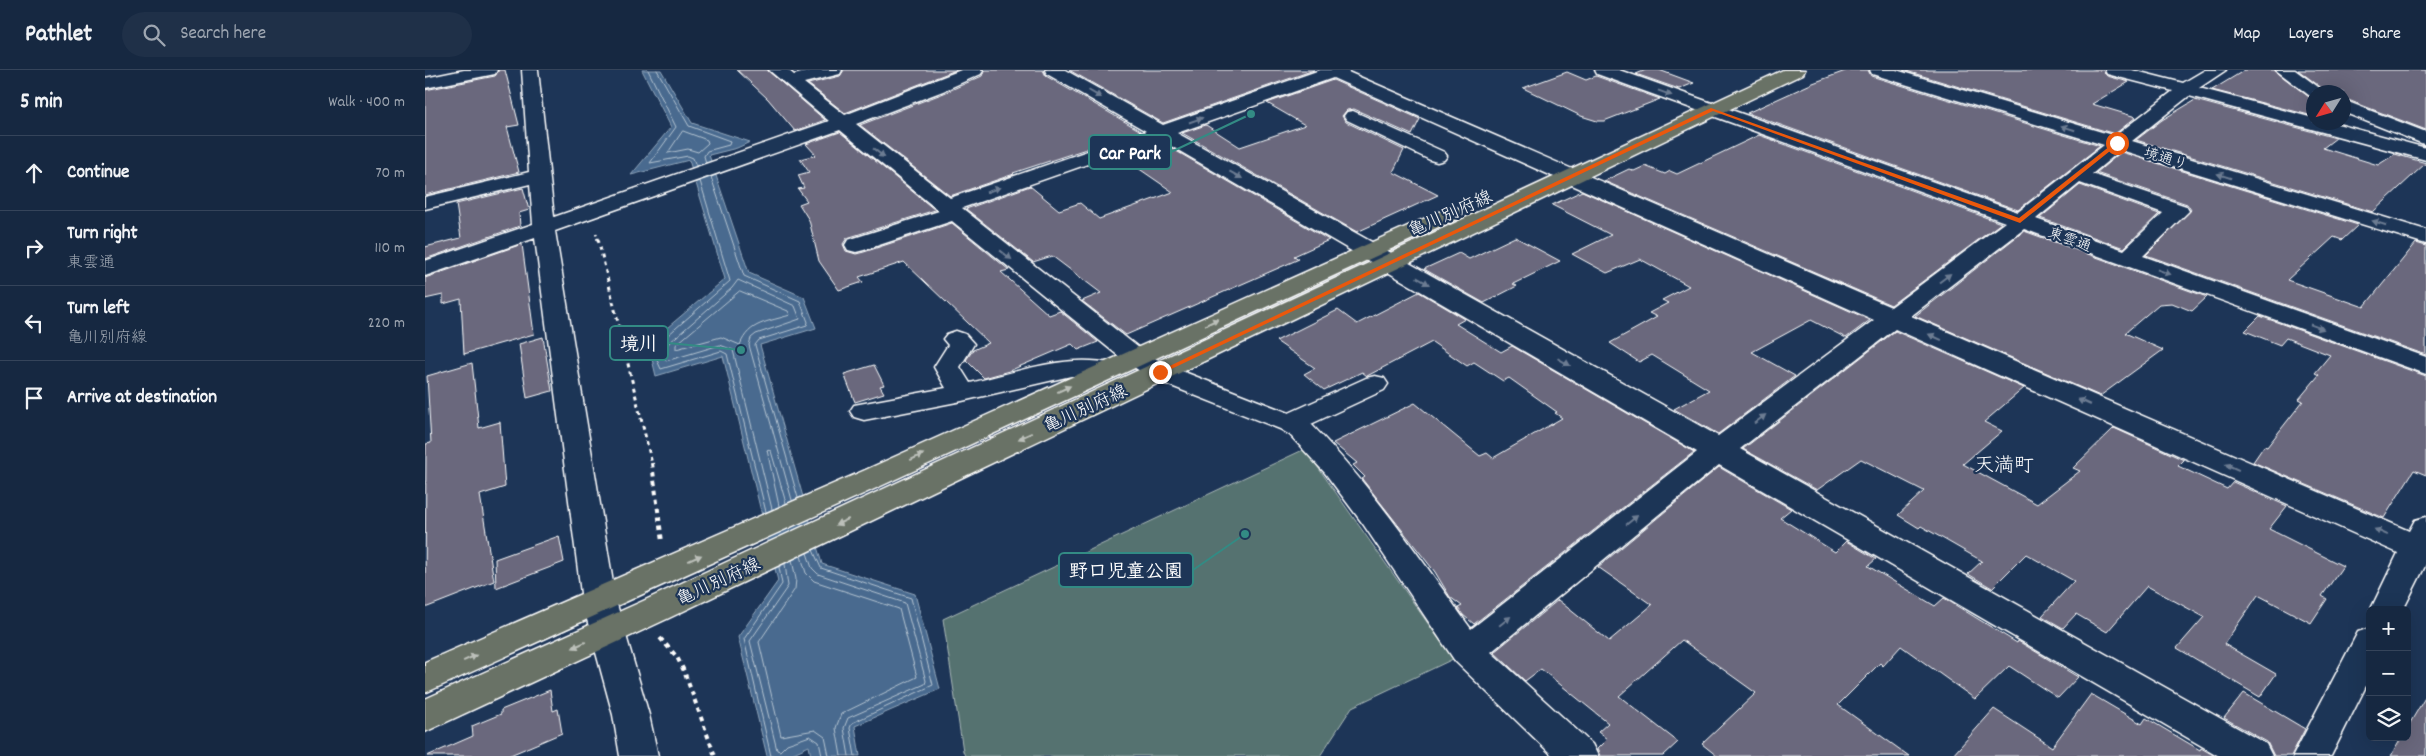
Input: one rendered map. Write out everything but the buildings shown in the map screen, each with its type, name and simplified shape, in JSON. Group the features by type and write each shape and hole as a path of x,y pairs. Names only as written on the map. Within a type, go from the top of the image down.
{"main road":[{"name":"亀川別府線","path":"1703,106 1765,70"},
{"name":"亀川別府線","path":"425,716 603,616 879,490 1703,106 1797,70"},
{"name":"亀川別府線","path":"879,490 1103,370 1148,364"},
{"name":"亀川別府線","path":"425,678 603,616"}],"street":[{"path":"425,84 489,70"},
{"path":"529,70 544,227 603,616 631,715 639,756"},
{"path":"783,75 834,70"},
{"path":"425,269 841,123 937,87 975,70"},
{"path":"1053,70 2253,756"},
{"name":"東雲通","path":"1603,70 2426,366"},
{"name":"境通り","path":"1878,70 2426,237"},
{"path":"2113,70 2306,112"},
{"path":"2147,70 2190,86 2426,154"},
{"path":"1467,651 1719,450 2020,221 2190,86 2218,70"},
{"path":"2284,70 2306,85"},
{"path":"856,245 1159,132 1334,71 1893,319 2423,543 2388,606"},
{"path":"783,75 841,123 1148,364 1290,424 1300,430 1335,466 1374,516 1467,651 1579,756"},
{"path":"1897,94 1919,82"},
{"path":"2351,108 2426,139"},
{"path":"1353,116 1437,156"},
{"path":"1398,138 1442,120"},
{"path":"2351,124 2426,144"},
{"path":"2077,175 2178,210 2127,259"},
{"path":"425,203 540,176"},
{"path":"957,339 961,344 947,367 962,393"},
{"path":"864,411 962,393 1071,368 1103,370"},
{"path":"1290,424 1375,384"},
{"path":"2312,756 2366,650"}],"path":[{"path":"596,209 651,454 662,533 655,592 677,657 684,671 715,756"}],"green space":[{"path":"1305,449 1453,659 1352,707 1320,756 965,756 943,619"}],"water":[{"path":"642,70 661,70 692,123 750,142 737,148 709,155 749,273 804,297 816,328 760,345 822,564 915,594 940,689 855,726 860,756 811,756 809,746 787,756 767,756 738,637 778,581 723,356 656,376 651,355 642,358 636,354 725,279 689,160 631,175 671,127"}],"place":[{"name":"Car Park","path":"1251,114"},
{"name":"境川","path":"741,350"},
{"name":"野口児童公園","path":"1245,534"}],"district":[{"name":"天満町","path":"2004,464"}],"route":[{"path":"1160,372 1713,110 2020,221 2117,143"}]}
